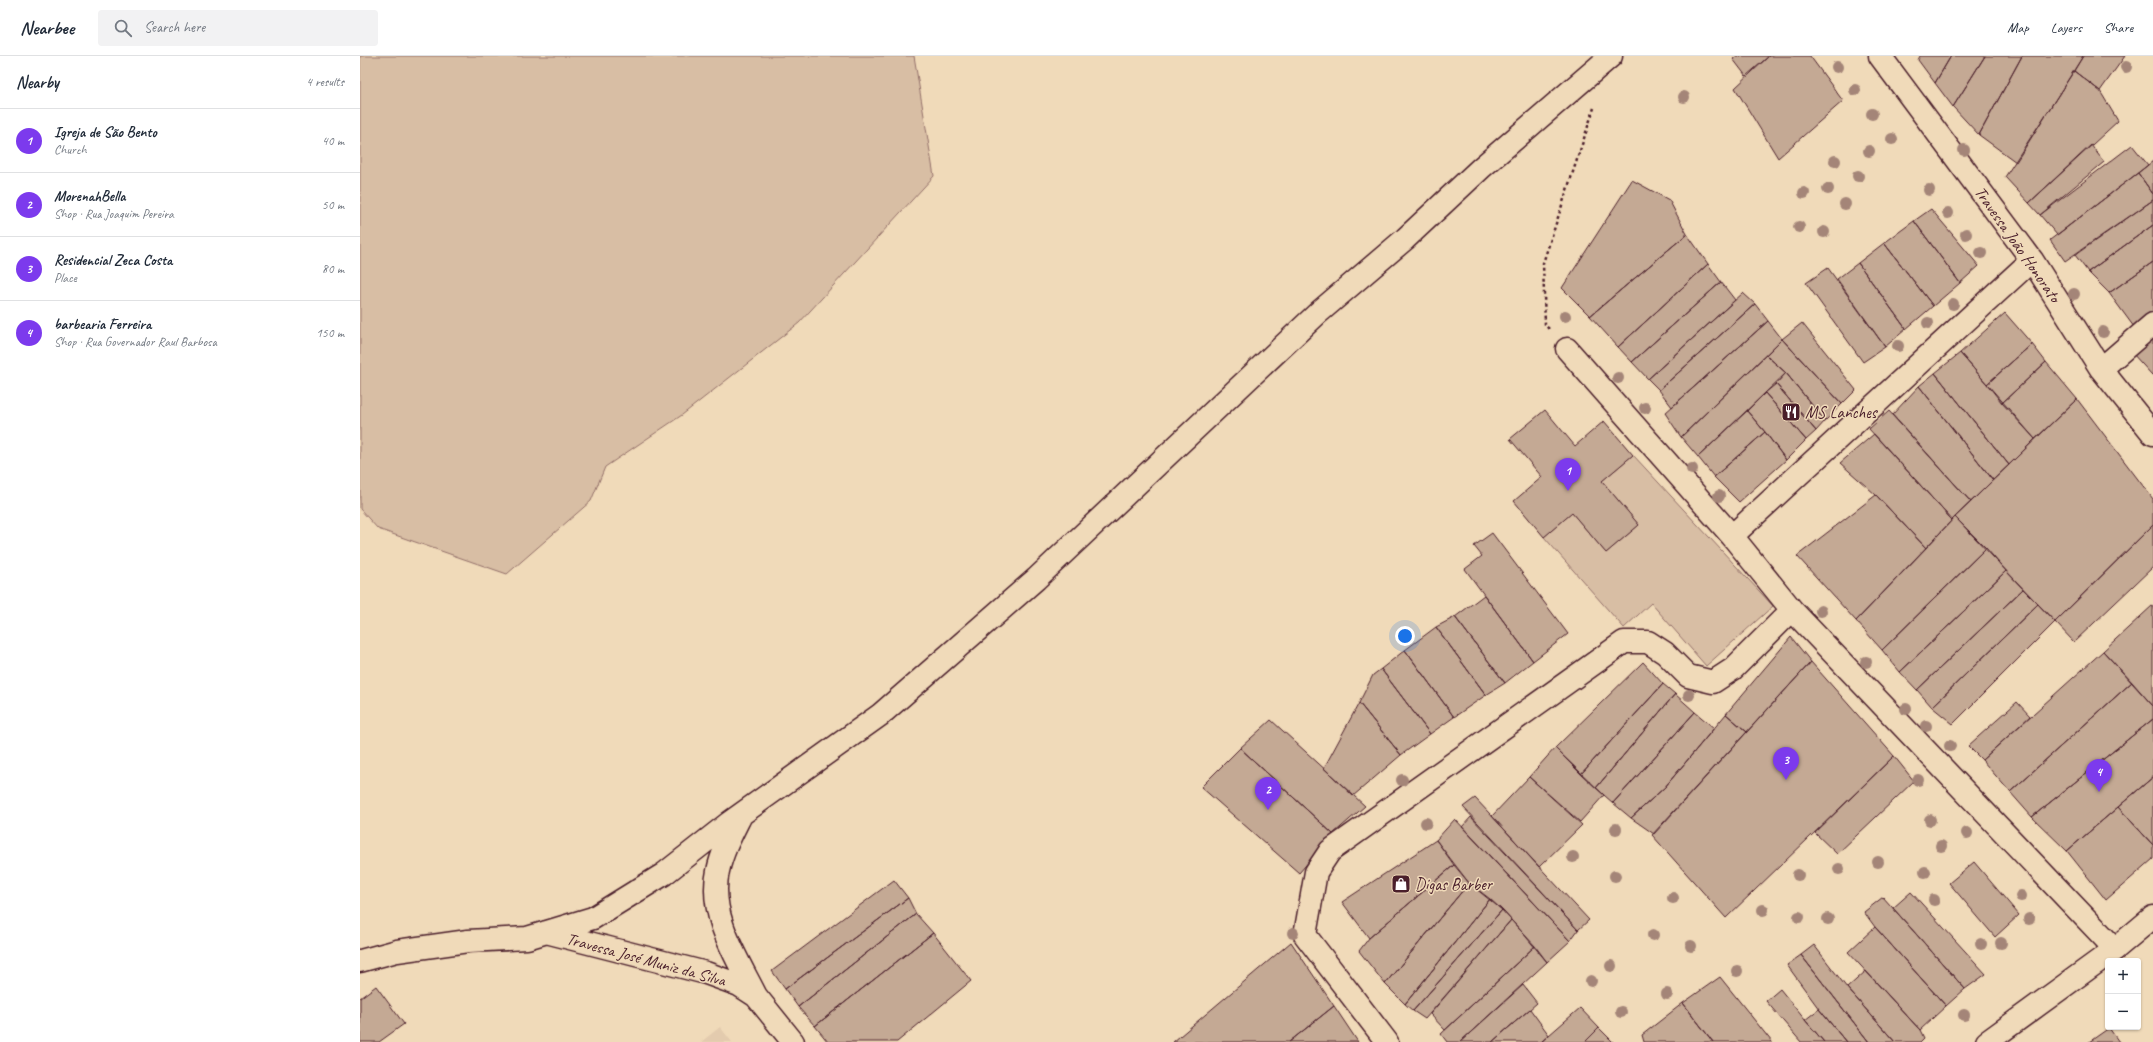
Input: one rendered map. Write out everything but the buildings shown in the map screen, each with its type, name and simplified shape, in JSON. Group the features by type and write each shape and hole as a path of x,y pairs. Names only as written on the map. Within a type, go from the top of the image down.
{"street":[{"path":"360,961 397,951 468,941 527,938 593,918 664,874 741,814 880,714 1036,579 1318,313 1406,239 1482,168 1611,56"},
{"name":"Travessa João Honorato","path":"1880,56 2032,260 2101,369 2153,434"},
{"path":"1732,536 2032,260"},
{"path":"2101,369 2153,324"},
{"path":"1568,349 1732,536 1792,610 2115,949"},
{"path":"1387,1042 1305,935 1316,872 1330,851 1624,642 1648,642 1665,652 1688,676 1713,682 1733,669 1792,610"},
{"path":"741,814 724,849 717,872 715,893 721,924 756,996"},
{"path":"1987,1042 2115,949 2153,917"},
{"name":"Travessa José Muniz da Silva","path":"546,932 706,974 739,985 756,996 793,1042"}],"path":[{"path":"1568,349 1545,325 1543,263 1597,103"}],"shaded area":[{"path":"360,56 914,56 934,176 799,323 682,415 605,467 591,501 507,574 378,529 360,509"},
{"path":"1633,455 1773,606 1706,666 1651,603 1624,628 1544,537 1572,513 1606,553 1639,525 1602,481"},
{"path":"720,1027 732,1042 701,1042"}],"place":[{"name":"MS Lanches","path":"1791,412"},
{"name":"Igreja de São Bento","path":"1568,491"},
{"name":"Residencial Zeca Costa","path":"1786,780"},
{"name":"barbearia Ferreira","path":"2099,792"},
{"name":"MorenahBella","path":"1268,810"},
{"name":"Digas Barber","path":"1401,884"}]}
